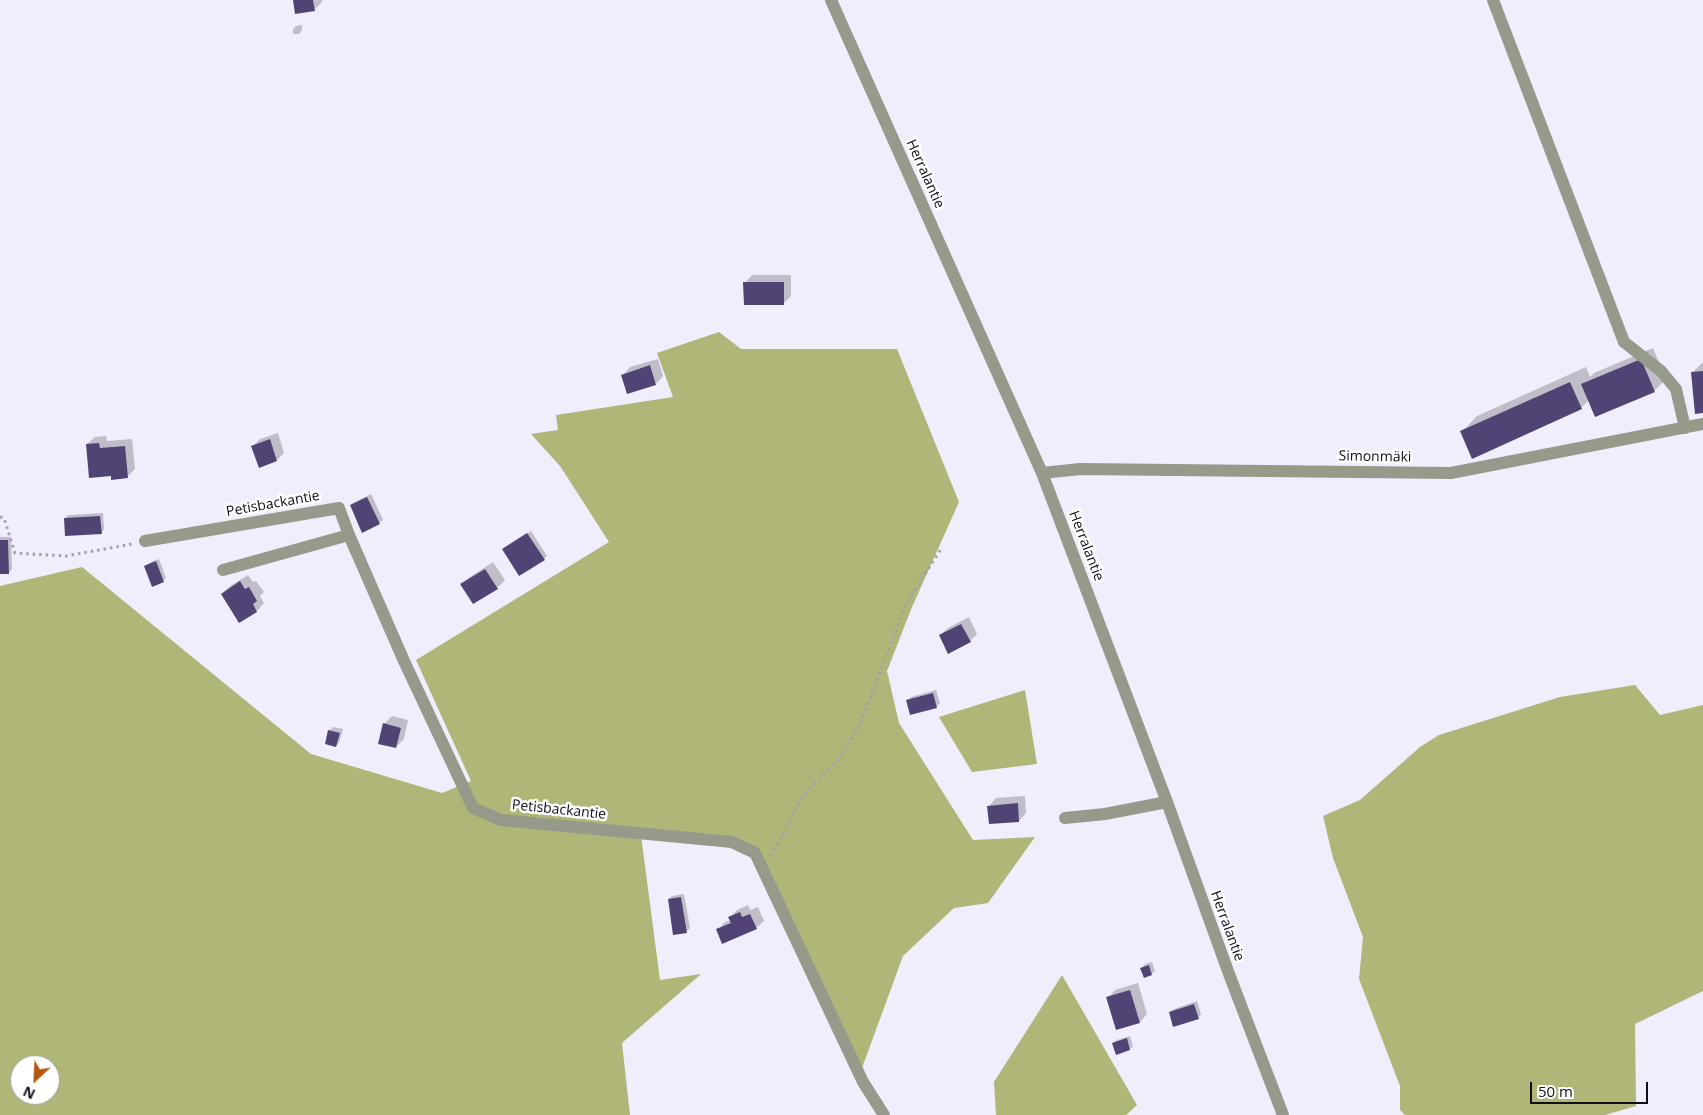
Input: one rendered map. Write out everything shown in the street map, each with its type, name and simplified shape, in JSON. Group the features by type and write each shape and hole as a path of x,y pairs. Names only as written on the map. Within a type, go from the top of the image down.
{"street":[{"name":"Herralantie","path":"831,0 1042,473 1283,1115"},
{"path":"1493,0 1624,342 1661,371 1676,390 1685,428"},
{"name":"Simonmäki","path":"1042,473 1080,469 1451,473 1703,424"},
{"name":"Petisbackantie","path":"145,541 339,508 349,535 473,808 501,820 732,842 755,853 863,1082 884,1115"},
{"path":"223,570 349,535"},
{"path":"1065,818 1105,814 1167,802"}],"path":[{"path":"0,517 4,518 15,553 66,556 145,541"},
{"path":"762,868 780,840 801,798 840,758 859,727 906,604 941,549"}],"green space":[{"path":"719,332 741,349 897,349 959,502 912,607 887,671 899,723 973,840 1035,837 988,903 954,908 903,956 862,1068 758,849 640,828 660,980 701,974 622,1043 630,1115 0,1115 0,586 82,567 311,754 442,793 471,781 416,660 609,542 560,466 531,434 558,430 556,415 673,397 657,353"},
{"path":"1635,685 1660,715 1703,705 1703,991 1635,1024 1636,1106 1605,1115 1405,1115 1400,1110 1400,1086 1359,979 1363,937 1333,858 1323,816 1360,800 1420,747 1439,735 1560,697"},
{"path":"1025,690 1037,764 972,772 939,717"},
{"path":"1062,975 1137,1105 1126,1115 996,1115 994,1082"}],"building":[{"path":"293,0 313,0 315,11 295,14"},
{"path":"743,282 784,282 784,305 744,305"},
{"path":"1641,359 1655,392 1595,417 1581,384"},
{"path":"650,365 656,385 627,394 621,375"},
{"path":"1703,371 1703,413 1695,414 1691,372"},
{"path":"1570,382 1582,409 1472,459 1460,431"},
{"path":"270,439 277,461 259,468 251,446"},
{"path":"99,443 100,448 125,446 128,478 111,480 111,476 89,478 86,444"},
{"path":"367,497 380,524 362,533 350,505"},
{"path":"100,516 102,534 65,536 64,518"},
{"path":"527,533 545,560 519,576 502,549"},
{"path":"0,540 8,540 9,574 0,574"},
{"path":"156,561 164,582 152,587 144,566"},
{"path":"485,569 498,589 473,604 460,584"},
{"path":"240,581 245,589 249,587 257,601 253,604 257,612 239,623 221,594"},
{"path":"961,624 971,642 948,654 939,635"},
{"path":"933,693 937,708 910,715 906,700"},
{"path":"383,723 401,728 396,748 378,744"},
{"path":"328,730 340,733 336,747 325,744"},
{"path":"1018,803 1019,822 989,824 987,806"},
{"path":"681,897 687,933 673,935 668,899"},
{"path":"740,912 742,917 750,914 757,929 722,944 716,929 731,923 728,917"},
{"path":"1149,965 1152,975 1144,978 1140,968"},
{"path":"1130,990 1140,1023 1116,1030 1106,997"},
{"path":"1194,1004 1199,1019 1173,1027 1169,1012"},
{"path":"1127,1038 1130,1050 1116,1055 1112,1043"}]}
